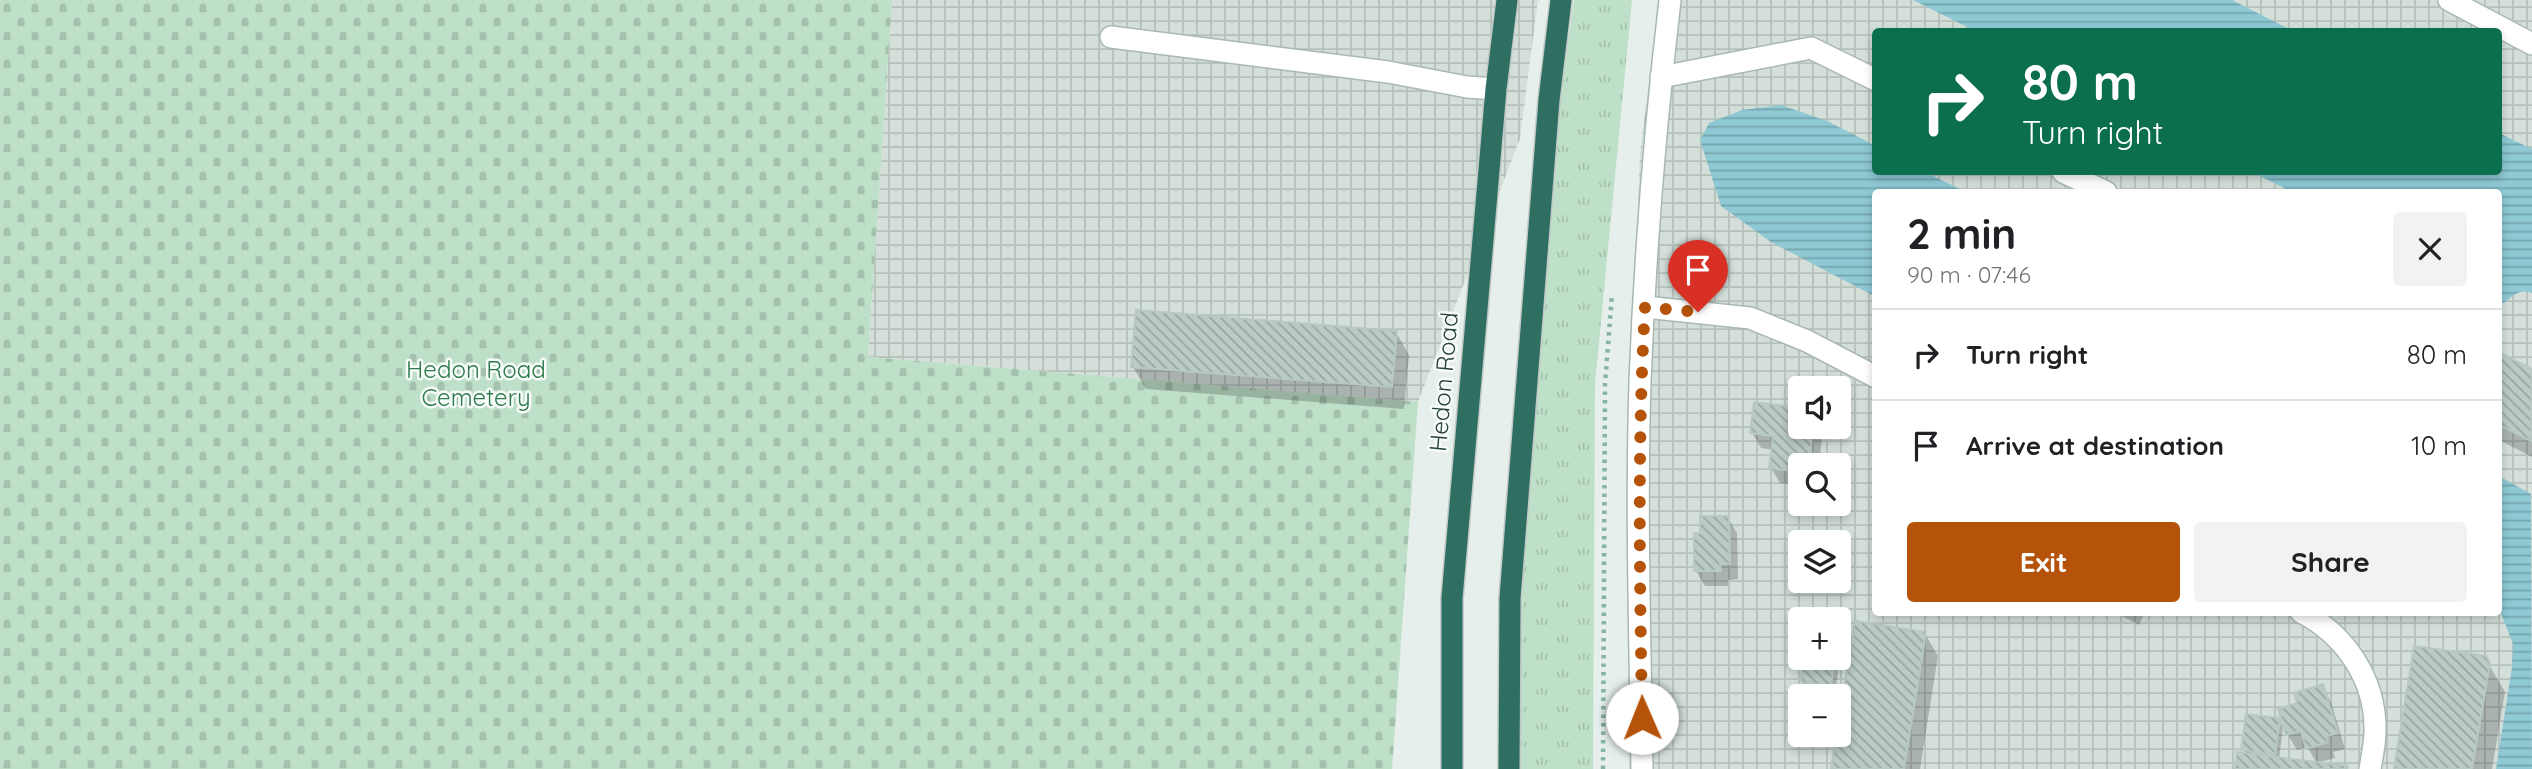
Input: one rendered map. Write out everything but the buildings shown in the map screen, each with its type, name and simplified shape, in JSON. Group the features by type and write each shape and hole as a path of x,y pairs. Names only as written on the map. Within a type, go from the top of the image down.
{"highway":[{"name":"Hedon Road","path":"1452,769 1452,598 1496,89 1507,0"},
{"path":"1509,769 1510,598 1548,114 1561,0"}],"lane":[{"path":"1643,769 1640,380 1650,180 1670,0"},
{"path":"2449,0 2502,28"},
{"path":"2502,28 2532,44"},
{"path":"1111,37 1388,72 1467,87 1496,89"},
{"path":"1661,77 1811,48 1872,78"},
{"path":"2069,175 2100,189"},
{"path":"1645,307 1751,317 1807,341 1872,375"},
{"path":"2309,616 2338,638 2359,664 2370,694 2375,729 2370,769"}],"shaded area":[{"path":"892,0 1538,0 1520,139 1418,402 868,357"},
{"path":"1659,0 2532,0 2532,769 1629,769 1631,387 1640,154"}],"green space":[{"name":"Hedon Road Cemetery","path":"0,0 892,0 868,357 1418,402 1392,769 0,769"},
{"path":"1574,0 1632,0 1595,384 1593,769 1520,769 1521,601 1560,102"}],"water":[{"path":"1913,0 2232,0 2287,28 1969,28"},
{"path":"1781,105 1827,121 1872,144 1872,175 1931,175 1960,189 1872,189 1872,295 1771,242 1721,206 1700,140 1709,123 1742,110"},
{"path":"2502,134 2532,149 2532,293 2520,292 2502,302 2502,189 2286,189 2258,175 2502,175"},
{"path":"2502,478 2531,494 2532,769 2496,769 2512,667 2513,644 2502,616"}],"route":[{"path":"1642,718 1639,514 1640,380 1645,307 1698,312"}]}
